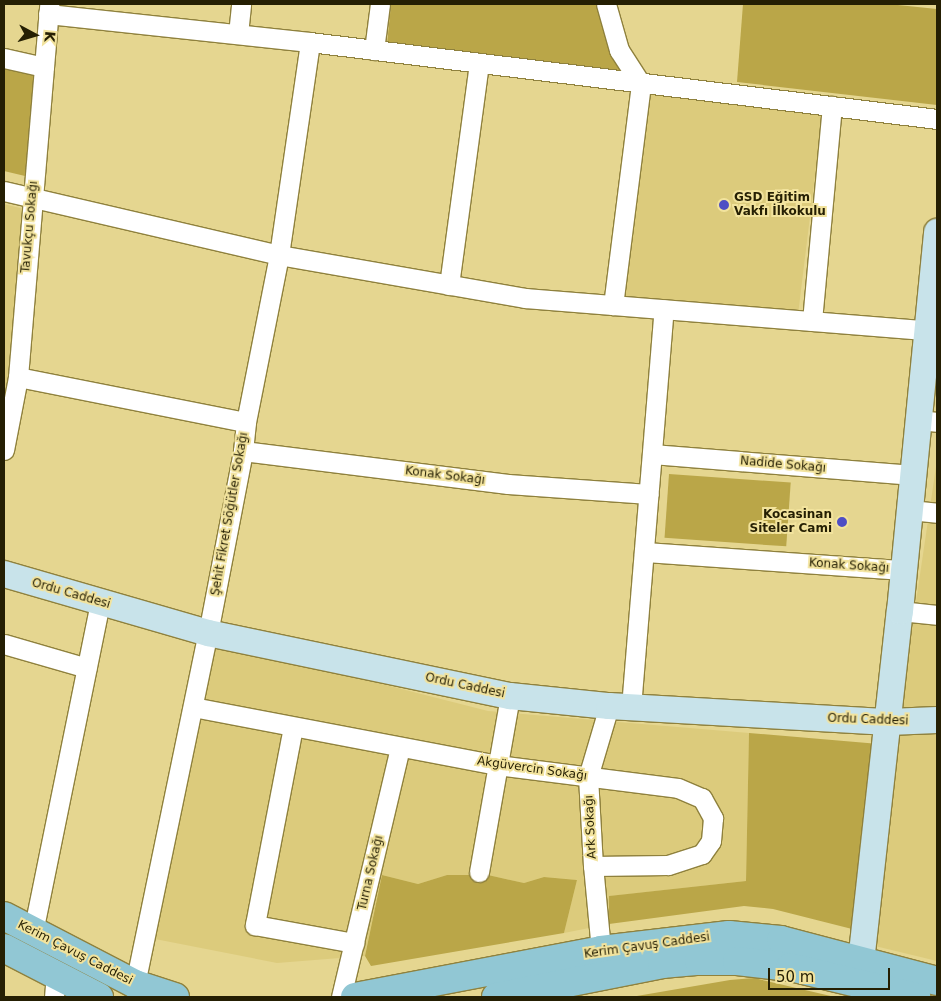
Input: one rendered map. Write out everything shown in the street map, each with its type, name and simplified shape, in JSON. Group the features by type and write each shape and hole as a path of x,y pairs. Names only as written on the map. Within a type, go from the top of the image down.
{"main road":[{"name":"Kerim Çavuş Caddesi","path":"4,916 135,984 175,997"},
{"name":"Kerim Çavuş Caddesi","path":"355,997 601,950 729,935 781,940 863,981 937,981"},
{"path":"4,948 55,985 99,997"},
{"name":"Kerim Çavuş Caddesi","path":"496,997 662,964 699,961 737,961 790,967 863,981 916,997"}],"street":[{"path":"238,34 241,4"},
{"path":"374,50 380,4"},
{"path":"606,4 619,50 641,84 613,305"},
{"path":"49,9 641,84 937,118"},
{"name":"Tavukçu Sokağı","path":"4,450 18,377 49,9"},
{"name":"Şehit Fikret Söğütler Sokağı","path":"135,984 208,634 243,451 246,422 279,254 310,42"},
{"path":"4,58 44,67"},
{"path":"449,285 479,63"},
{"path":"812,320 832,106"},
{"path":"4,190 279,254 525,298 932,330"},
{"path":"863,981 913,475 928,421 937,232"},
{"name":"Ark Sokağı","path":"601,950 592,866 588,778 620,707 644,552 664,309"},
{"path":"18,377 246,422"},
{"name":"Konak Sokağı","path":"243,451 508,484 649,494"},
{"name":"Nadide Sokağı","path":"652,454 913,475"},
{"path":"910,510 937,513"},
{"name":"Konak Sokağı","path":"644,552 904,570"},
{"name":"Ordu Caddesi","path":"4,574 208,634 510,696 620,707 888,722 937,720"},
{"path":"32,932 100,602"},
{"path":"900,612 937,616"},
{"path":"4,644 86,668"},
{"path":"479,872 510,696"},
{"name":"Akgüvercin Sokağı","path":"193,707 497,765 678,788 702,798 712,818 711,841 702,854 668,865 592,866"},
{"path":"293,727 254,925 354,943"},
{"name":"Turna Sokağı","path":"341,997 400,748"}],"shaded area":[{"path":"391,4 600,4 600,13 623,75 387,44"},
{"path":"743,4 888,4 937,9 937,105 737,82"},
{"path":"4,68 36,75 25,176 4,171"},
{"name":"GSD Eğitim Vakfı İlkokulu","path":"648,92 823,113 797,319 623,297"},
{"path":"4,204 24,209 7,392 4,392"},
{"path":"937,460 937,716 899,716"},
{"path":"669,474 791,483 786,546 665,538"},
{"path":"213,641 488,711 749,733 746,881 610,896 609,924 564,933 577,880 544,877 524,883 488,875 447,875 418,884 382,875 365,956 277,963 155,939"},
{"path":"937,732 937,961 875,946 900,733"},
{"path":"749,733 879,744 856,930 773,909 744,906 609,924 609,896 746,881"},
{"path":"382,875 418,884 447,875 488,875 524,883 544,877 577,880 564,933 371,966 365,956"},
{"path":"754,978 835,997 631,997 730,980"}],"place":[{"name":"GSD Eğitim Vakfı İlkokulu","path":"724,205"},
{"name":"Kocasinan Siteler Cami","path":"842,522"}]}
